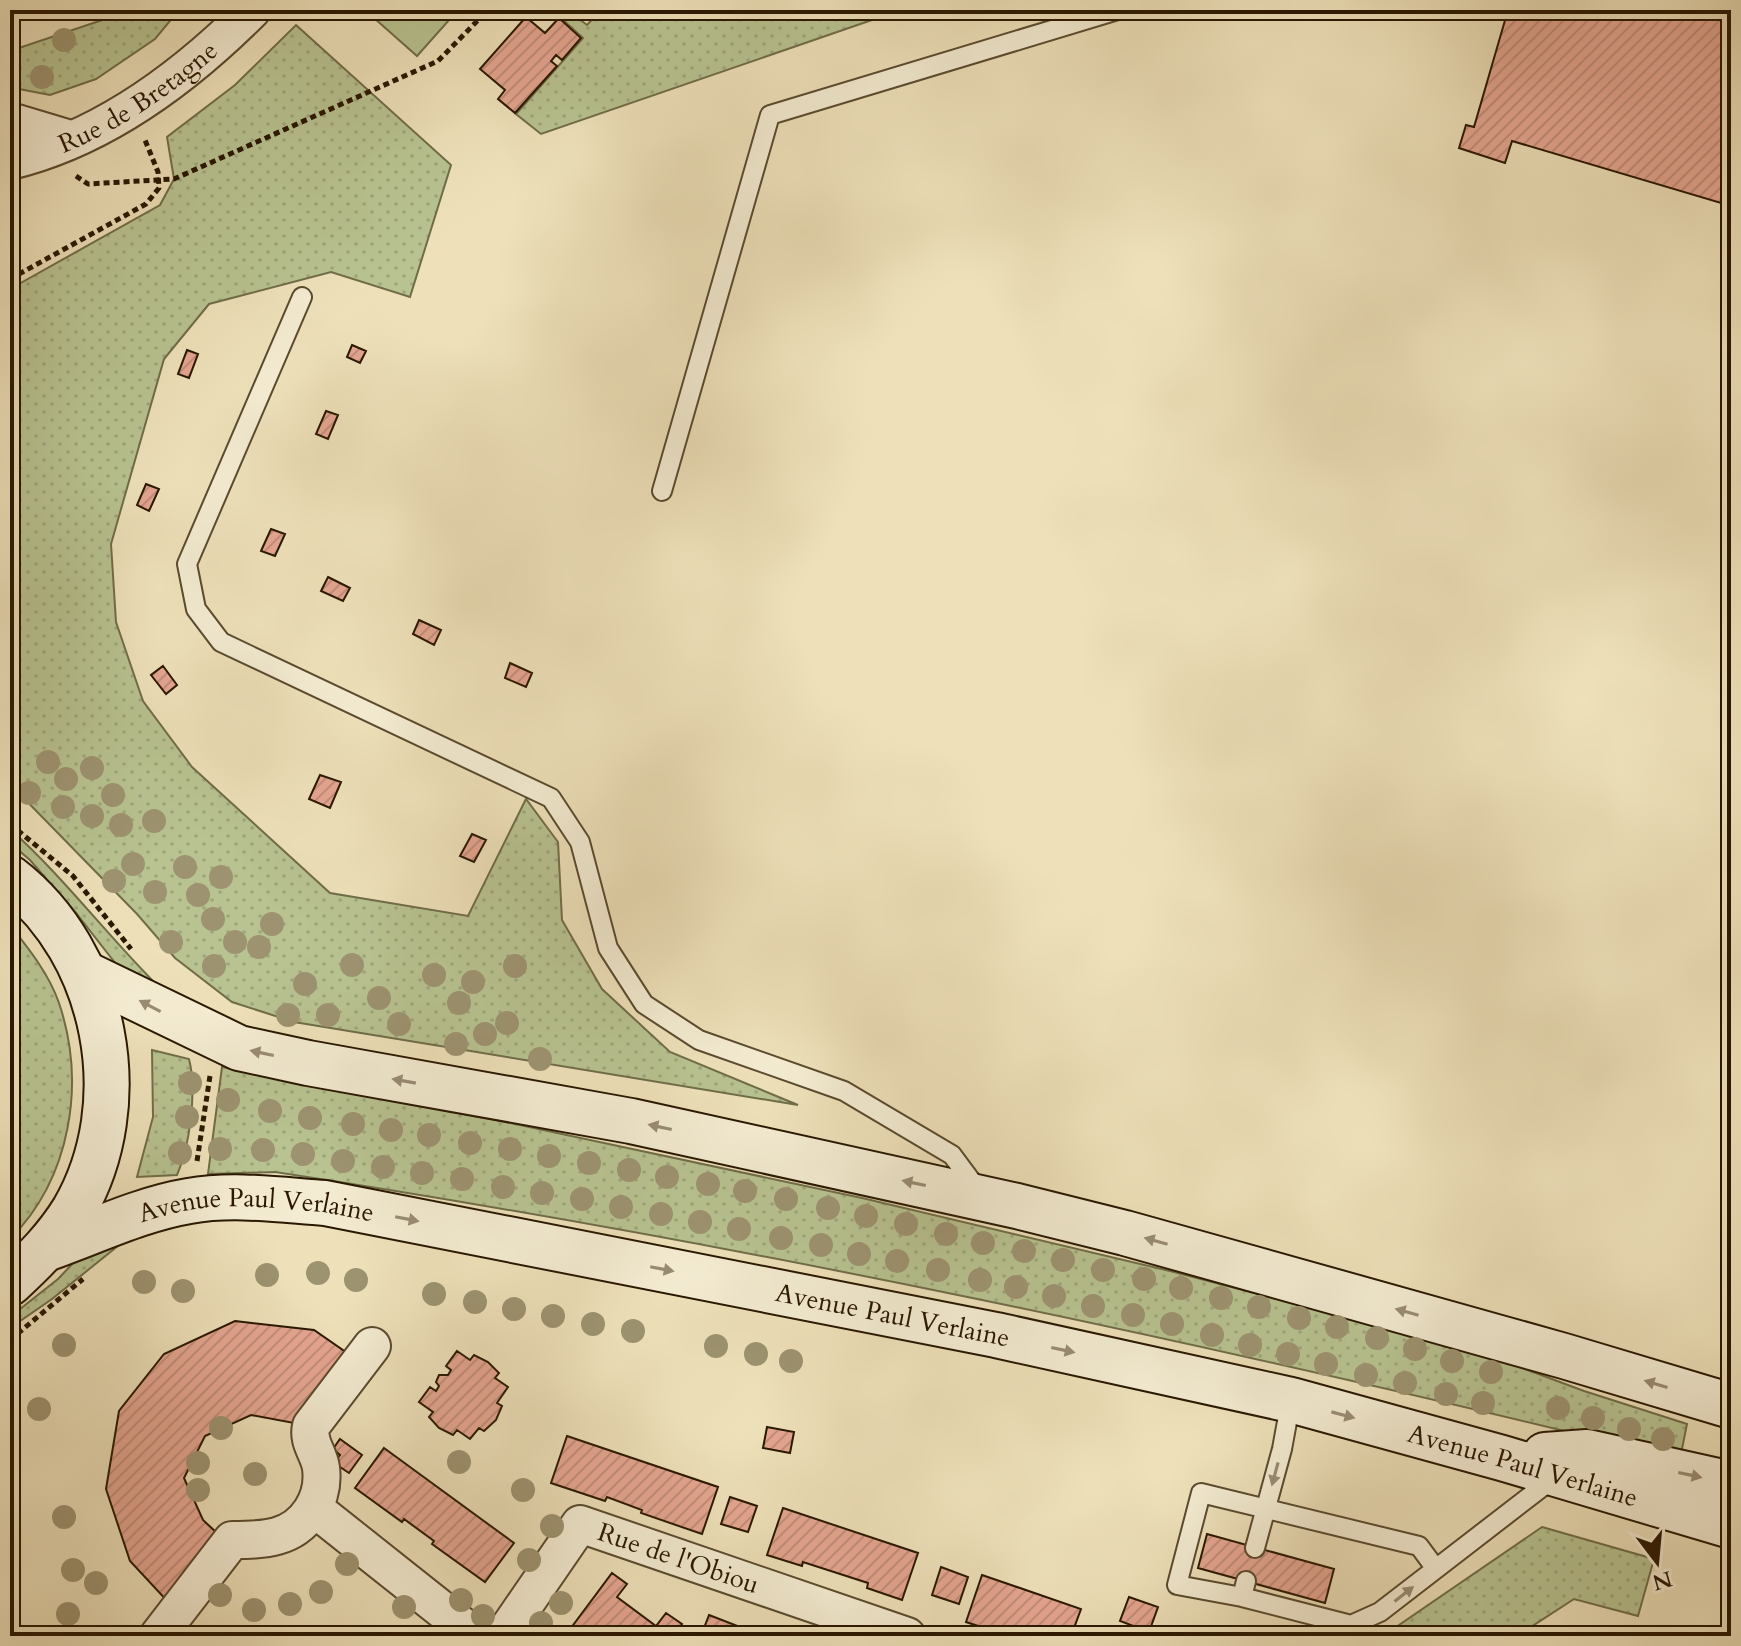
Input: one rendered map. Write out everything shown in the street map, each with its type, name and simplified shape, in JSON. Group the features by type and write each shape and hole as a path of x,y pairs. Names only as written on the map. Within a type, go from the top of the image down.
{"main road":[{"path":"10,878 59,928 84,973 102,1031 107,1067 105,1116 89,1174 75,1208 48,1248 10,1283"},
{"path":"84,973 239,1048 631,1121 984,1198 1125,1233 1731,1406"},
{"name":"Avenue Paul Verlaine","path":"48,1248 190,1200 254,1198 325,1203 996,1335 1291,1400 1731,1526"},
{"path":"1502,1458 1587,1452 1731,1484"}],"street":[{"name":"Rue de Bretagne","path":"10,161 39,154 126,112 217,44 252,10"},
{"path":"10,121 70,139"},
{"path":"158,1636 232,1540 278,1536 297,1526 315,1509 321,1487 321,1466 309,1435 311,1426 372,1346"},
{"path":"315,1509 475,1636"},
{"name":"Rue de l'Obiou","path":"503,1636 580,1524 907,1636"}],"lane":[{"path":"662,491 770,115 1118,10"},
{"path":"302,297 187,564 196,609 221,642 551,798 580,842 608,948 644,1004 699,1040 844,1091 952,1155 984,1198"},
{"path":"1255,1548 1284,1440 1291,1400"},
{"path":"1436,1569 1419,1546 1201,1493 1177,1585 1244,1589 1351,1625 1380,1612 1436,1569 1558,1474"}],"path":[{"path":"75,175 88,184 174,179 438,61 488,10"},
{"path":"10,279 146,204 159,188 159,182 152,151 145,140"}],"green space":[{"path":"132,10 179,10 155,39 96,79 50,95 14,88 10,84 10,51"},
{"path":"365,10 458,10 417,56"},
{"path":"601,10 901,10 541,134 516,114 583,38 562,19 569,11 587,25"},
{"path":"296,25 451,165 410,297 331,272 209,304 164,359 111,544 116,622 143,701 192,767 330,893 468,916 526,799 558,842 562,920 602,989 670,1052 798,1105 294,1022 232,1002 175,958 137,914 10,784 10,289 160,205 174,179 167,137 235,85"},
{"path":"10,829 167,995 123,973 30,860 10,843"},
{"path":"10,925 44,972 59,1003 71,1065 71,1097 68,1128 47,1188 31,1215 10,1239"},
{"path":"152,1050 189,1059 191,1118 177,1175 137,1177 153,1117"},
{"path":"222,1067 496,1120 862,1198 1174,1272 1485,1354 1584,1391 1687,1424 1680,1459 1156,1337 805,1264 452,1200 275,1172 208,1174"},
{"path":"134,1233 52,1299 10,1328 10,1317 58,1279 92,1243"},
{"path":"1542,1527 1654,1559 1638,1616 1574,1599 1517,1636 1383,1636"}],"building":[{"path":"1508,10 1731,10 1731,206 1512,141 1505,163 1459,148 1466,125 1474,127"},
{"path":"526,17 545,33 559,18 581,38 562,60 556,55 551,61 557,66 515,113 498,99 505,90 480,69"},
{"path":"352,345 366,351 360,363 347,357"},
{"path":"187,350 198,354 189,378 178,374"},
{"path":"326,411 338,415 328,439 316,434"},
{"path":"146,484 159,489 149,511 137,505"},
{"path":"271,529 285,534 275,556 261,551"},
{"path":"328,577 350,588 343,601 321,591"},
{"path":"419,620 441,630 434,645 413,634"},
{"path":"510,663 532,673 526,687 505,678"},
{"path":"163,666 177,685 166,694 151,675"},
{"path":"320,775 341,782 330,808 309,799"},
{"path":"472,834 486,840 474,862 460,856"},
{"path":"235,1321 314,1330 350,1355 299,1424 251,1415 205,1436 184,1478 203,1520 218,1534 169,1603 130,1561 106,1489 119,1411 164,1354"},
{"path":"457,1351 470,1360 474,1355 488,1362 499,1373 495,1378 508,1387 497,1403 502,1406 496,1420 484,1431 479,1428 470,1439 457,1430 453,1435 439,1428 429,1417 433,1412 419,1402 430,1387 436,1391 439,1375 448,1375 451,1370 446,1366"},
{"path":"767,1427 794,1432 790,1453 763,1448"},
{"path":"567,1436 718,1487 702,1534 641,1513 642,1510 607,1497 605,1501 551,1483"},
{"path":"340,1439 362,1455 349,1473 334,1463 340,1455 333,1449"},
{"path":"384,1448 514,1543 485,1582 432,1544 434,1541 404,1519 402,1522 355,1488"},
{"path":"730,1497 757,1506 748,1532 721,1524"},
{"path":"783,1508 918,1553 902,1600 867,1588 868,1583 803,1562 802,1566 767,1555"},
{"path":"1207,1534 1334,1569 1325,1603 1198,1568"},
{"path":"941,1567 968,1577 959,1604 932,1595"},
{"path":"612,1573 627,1584 617,1597 656,1626 666,1613 682,1624 673,1636 565,1636"},
{"path":"982,1575 1081,1609 1071,1636 1009,1636 966,1622"},
{"path":"1129,1597 1158,1607 1149,1632 1120,1621"},
{"path":"709,1615 748,1630 746,1636 701,1636"}]}
